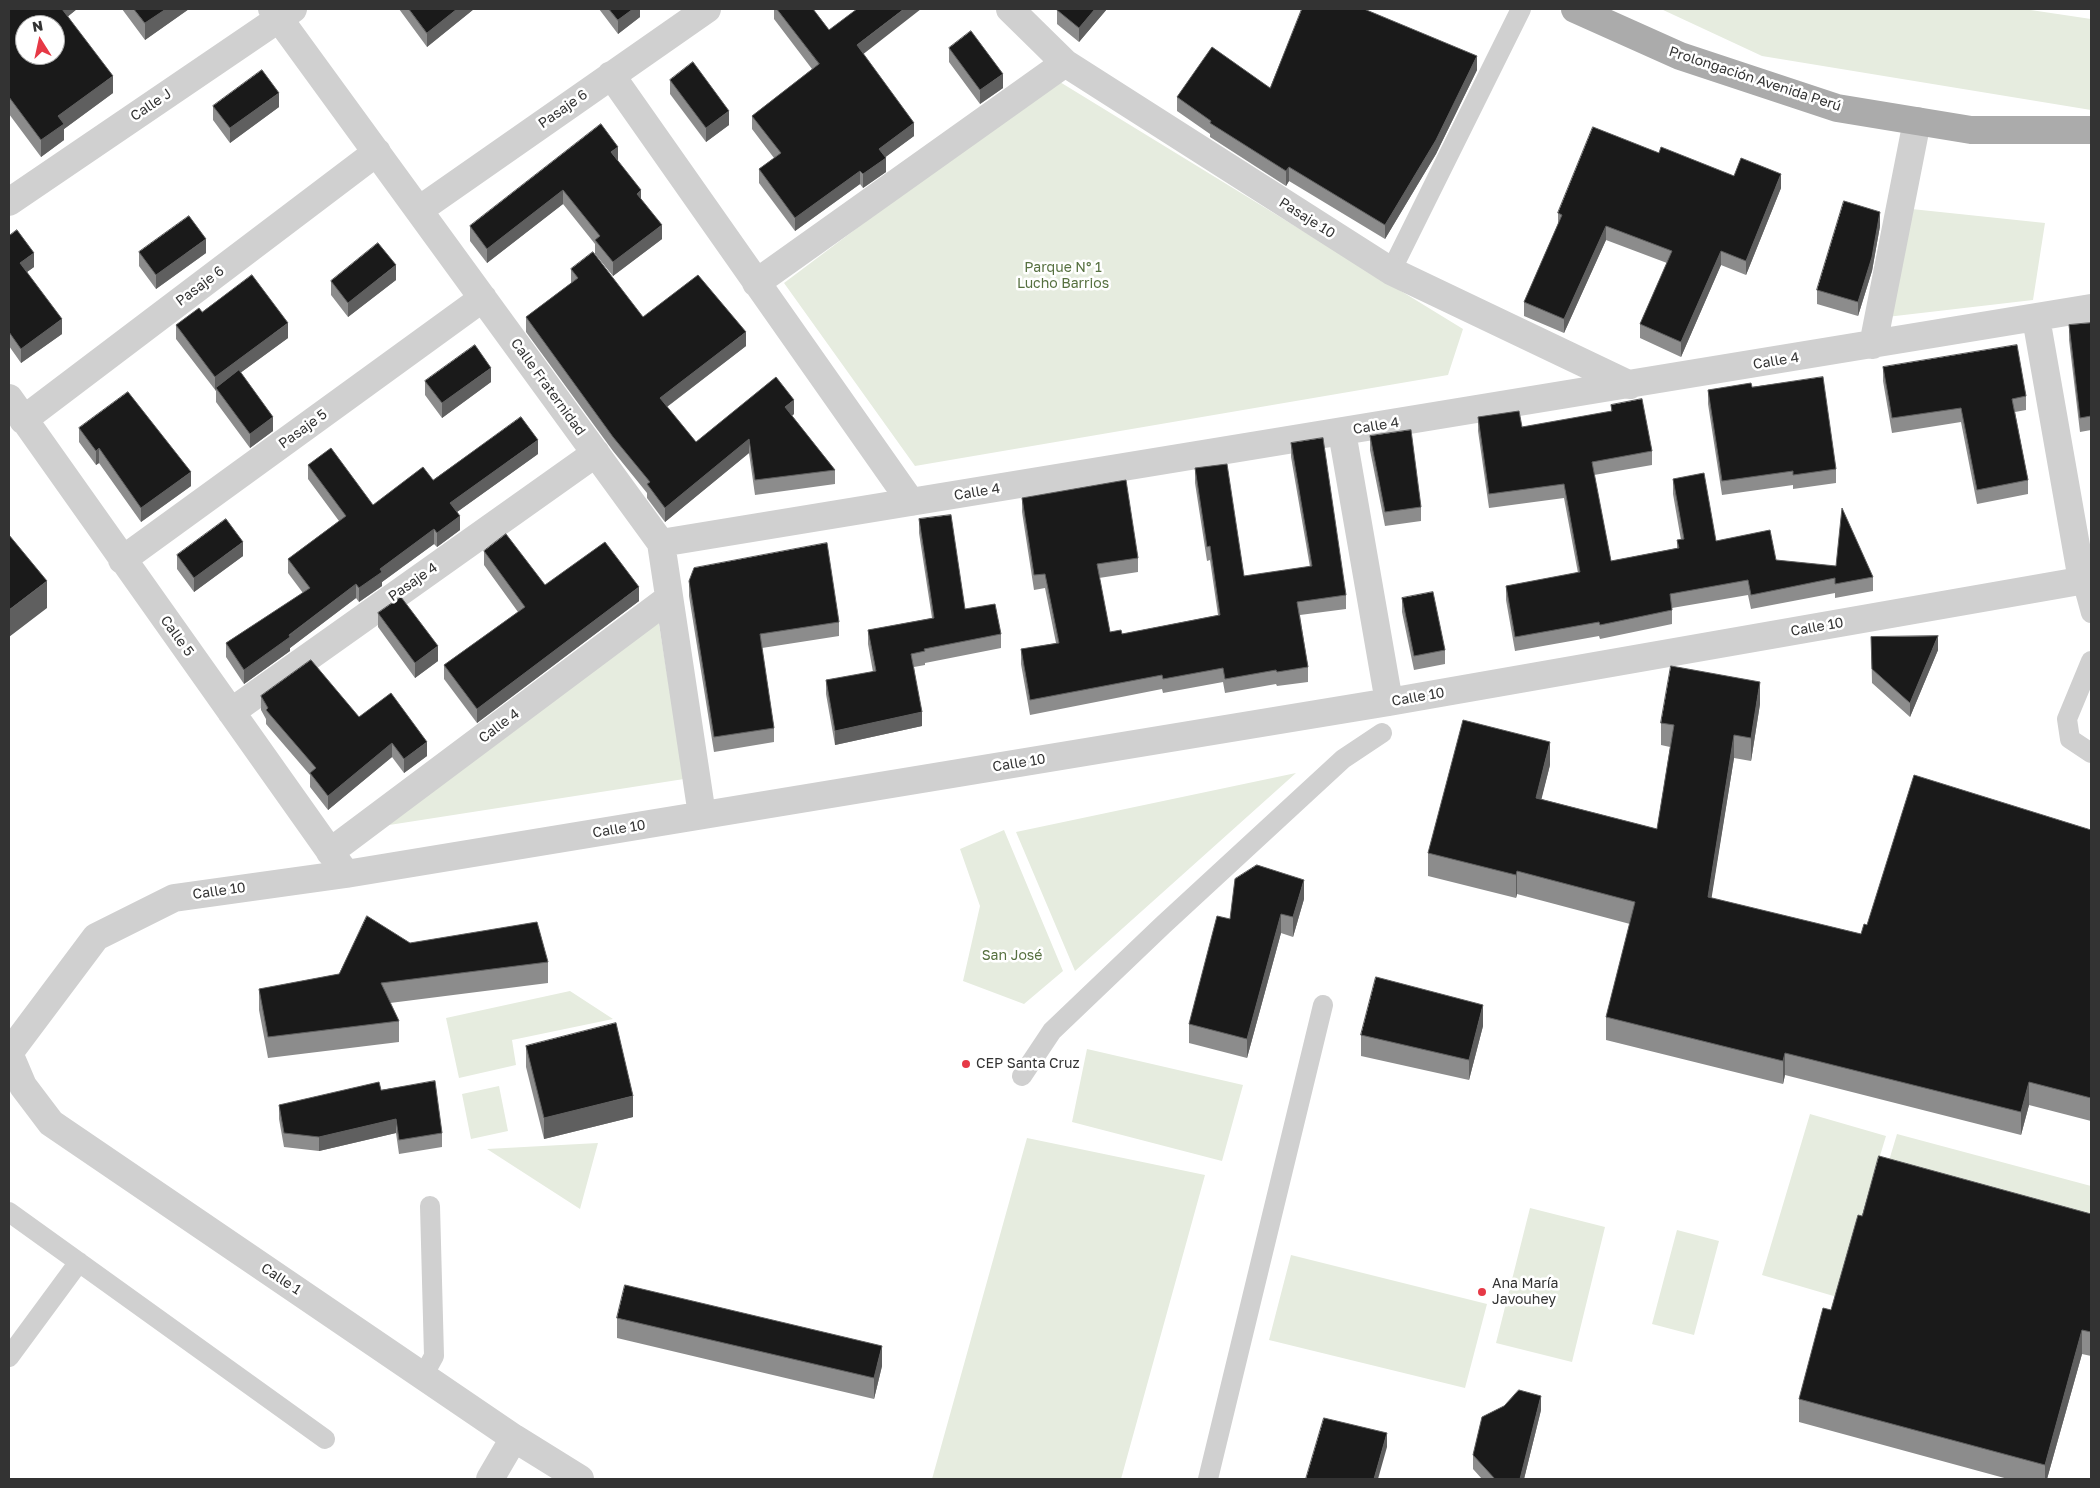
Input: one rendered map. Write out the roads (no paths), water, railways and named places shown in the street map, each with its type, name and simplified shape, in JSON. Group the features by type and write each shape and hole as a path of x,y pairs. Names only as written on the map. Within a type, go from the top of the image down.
{"main road":[{"name":"Prolongación Avenida Perú","path":"1575,9 1689,59 1837,108 1971,130 2091,130"}],"street":[{"name":"Pasaje 6","path":"419,210 707,9"},
{"name":"Pasaje 10","path":"1010,9 1065,63 1391,271 1630,385"},
{"name":"Calle Fraternidad","path":"282,12 377,152 661,543 702,815"},
{"name":"Calle J","path":"9,202 282,12"},
{"path":"756,283 1065,63"},
{"path":"612,75 911,502"},
{"path":"1873,345 1917,121"},
{"name":"Pasaje 6","path":"23,420 377,152"},
{"name":"Pasaje 5","path":"122,560 483,298"},
{"name":"Calle 4","path":"661,543 2091,308"},
{"path":"2036,318 2087,580"},
{"name":"Calle 5","path":"9,398 346,874"},
{"path":"1342,432 1389,702"},
{"name":"Pasaje 4","path":"231,712 596,453"},
{"name":"Calle 10","path":"9,1053 96,937 174,898 346,874 1389,702 2087,580"},
{"name":"Calle 4","path":"330,852 668,599"},
{"name":"Calle 1","path":"9,1053 23,1086 51,1123 514,1438 580,1479"},
{"path":"490,1479 514,1438"}],"lane":[{"path":"1391,271 1521,9"},
{"path":"2087,580 2091,613"},
{"path":"2091,661 2067,719 2070,739 2091,753"},
{"path":"1022,1076 1052,1031 1156,931 1342,759 1382,733"},
{"path":"1208,1479 1323,1006"},
{"path":"423,1376 434,1356 430,1206"},
{"path":"9,1212 325,1439"},
{"path":"9,1357 79,1262"}],"place":[{"name":"CEP Santa Cruz","path":"966,1064"},
{"name":"Ana María Javouhey","path":"1482,1292"}],"park label":[{"name":"Parque N° 1 Lucho Barrios","path":"1063,276"},
{"name":"San José","path":"1012,956"}]}
